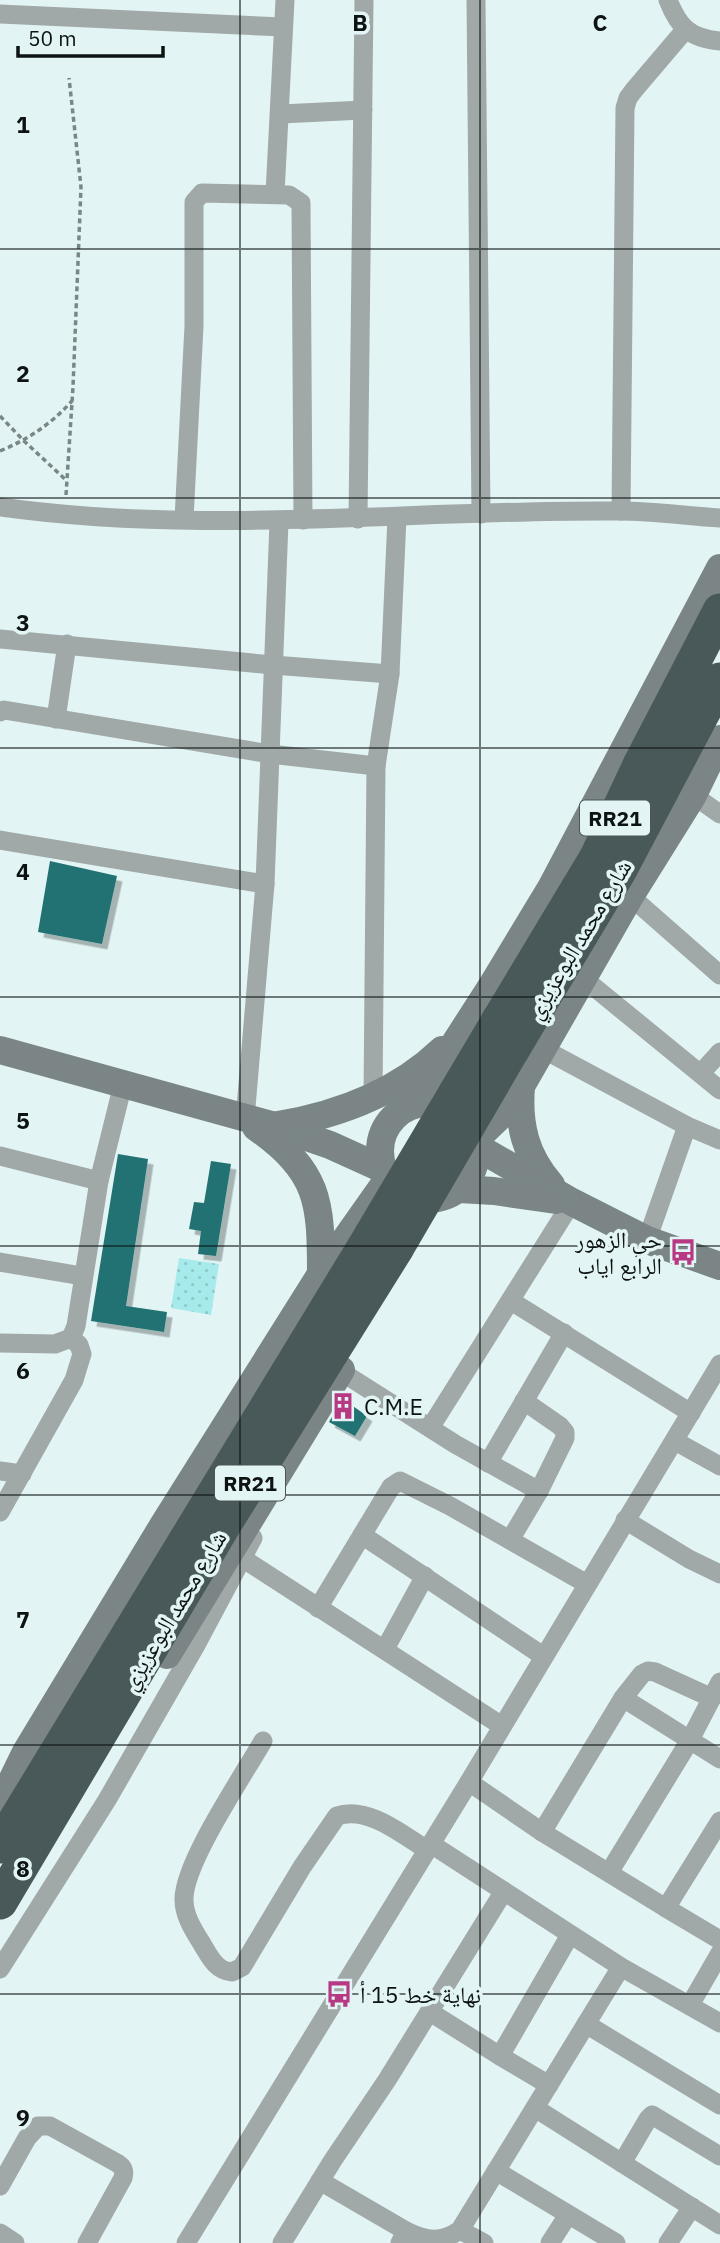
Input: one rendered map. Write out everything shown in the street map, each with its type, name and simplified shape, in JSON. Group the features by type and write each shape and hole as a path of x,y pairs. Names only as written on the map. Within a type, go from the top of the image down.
{"highway":[{"name":"شارع محمد البوعزيزي","path":"518,1040 641,763 720,611"},
{"name":"شارع محمد البوعزيزي","path":"518,1040 619,871 720,680"},
{"name":"RR21","path":"325,1288 383,1242 518,1040"},
{"name":"شارع محمد البوعزيزي","path":"11,1855 223,1526 383,1242"},
{"name":"شارع محمد البوعزيزي","path":"0,1902 11,1855 325,1288"}],"main road":[{"path":"0,1805 33,1740 164,1524 325,1288 386,1174 380,1156 384,1131 391,1120 408,1108 462,1032 551,888 720,568"},
{"path":"572,1202 547,1180 528,1153 519,1109 521,1086 518,1040 583,978 693,795 720,739"},
{"path":"284,1129 373,1097 405,1079 435,1057 462,1032"},
{"path":"0,1050 284,1129 330,1145 386,1174 404,1193 414,1198 436,1199 453,1192 501,1191 572,1202"},
{"path":"476,1143 501,1115 521,1086"},
{"path":"11,1855 52,1832 77,1797 453,1192 473,1170 476,1143 472,1129 458,1112 438,1104 408,1108 347,1125 284,1129"},
{"path":"245,1119 287,1152 309,1180 320,1221 325,1288"},
{"path":"476,1143 572,1202 647,1240 720,1266"}],"street":[{"path":"275,194 285,0"},
{"path":"358,519 364,0"},
{"path":"476,0 481,514"},
{"path":"668,0 685,30 698,37 720,41"},
{"path":"0,14 97,9 283,27"},
{"path":"621,511 625,108 634,90 685,30"},
{"path":"281,114 363,110"},
{"path":"184,519 194,326 194,202 202,193 289,195 300,203 303,520"},
{"path":"0,507 65,516 279,522 621,511 720,518"},
{"path":"373,1097 376,766 390,674 397,517"},
{"path":"245,1119 265,884 279,522"},
{"path":"0,639 390,674"},
{"path":"56,719 66,644"},
{"path":"0,712 4,710 270,754 376,766"},
{"path":"693,795 720,814"},
{"path":"0,840 265,884"},
{"path":"630,896 720,975"},
{"path":"583,978 720,1090"},
{"path":"518,1040 720,1140"},
{"path":"701,1073 720,1052"},
{"path":"0,1343 55,1344 71,1338 76,1326 99,1181 123,1084"},
{"path":"647,1240 687,1126"},
{"path":"0,1156 99,1181"},
{"path":"430,1428 572,1202"},
{"path":"0,1262 82,1276"},
{"path":"511,1301 691,1413"},
{"path":"488,1463 564,1333"},
{"path":"0,1513 78,1369 81,1349 71,1338"},
{"path":"186,2243 469,1782 720,1364"},
{"path":"341,1371 430,1428 539,1491"},
{"path":"510,1540 539,1491 562,1445 565,1432 524,1401"},
{"path":"675,1441 720,1466"},
{"path":"0,1471 22,1474"},
{"path":"318,1608 391,1488 400,1480 587,1584"},
{"path":"0,1969 107,1800 196,1645 263,1514 270,1486"},
{"path":"625,1520 689,1559 720,1574"},
{"path":"362,1535 543,1656"},
{"path":"242,1558 502,1726"},
{"path":"385,1649 425,1576"},
{"path":"542,1832 637,1679 648,1671 716,1690 690,1740 610,1871"},
{"path":"623,1698 720,1759"},
{"path":"263,1741 201,1848 185,1886 184,1901 192,1929 218,1967 226,1972 242,1967 326,1829 337,1816 354,1813 374,1819 429,1847 621,1967 720,2023"},
{"path":"469,1782 542,1832 720,1940"},
{"path":"666,1908 719,1826"},
{"path":"282,2243 430,2012 503,1891"},
{"path":"500,2056 570,1935"},
{"path":"690,2005 720,1953"},
{"path":"320,2181 403,2237 439,2240 460,2230 621,1967"},
{"path":"430,2012 549,2085"},
{"path":"586,2024 720,2105"},
{"path":"535,2108 720,2225"},
{"path":"622,2163 653,2115 720,2157"},
{"path":"0,2186 27,2138 38,2126 50,2126 117,2162 125,2172 123,2178 86,2243"},
{"path":"496,2171 616,2243"},
{"path":"668,2243 692,2207"},
{"path":"550,2243 568,2215"},
{"path":"460,2230 484,2243"},
{"path":"0,2233 15,2243"}],"path":[{"path":"65,516 81,187 69,78"},
{"path":"0,451 24,442 53,421 72,401"},
{"path":"0,416 67,481"}],"shaded area":[{"path":"179,1258 219,1264 211,1315 171,1308"}],"building":[{"path":"50,861 117,876 102,944 38,932"},
{"path":"118,1154 148,1159 126,1306 167,1312 164,1332 91,1321"},
{"path":"211,1161 231,1164 216,1256 198,1254 201,1231 189,1229 194,1202 204,1203"},
{"name":"C.M.E","path":"343,1399 367,1416 355,1436 329,1422"}],"place":[{"name":"حي الزهور الرابع اياب","path":"683,1252"},
{"name":"C.M.E","path":"343,1406"},
{"name":"نهاية خط 15 أ","path":"339,1994"}]}
